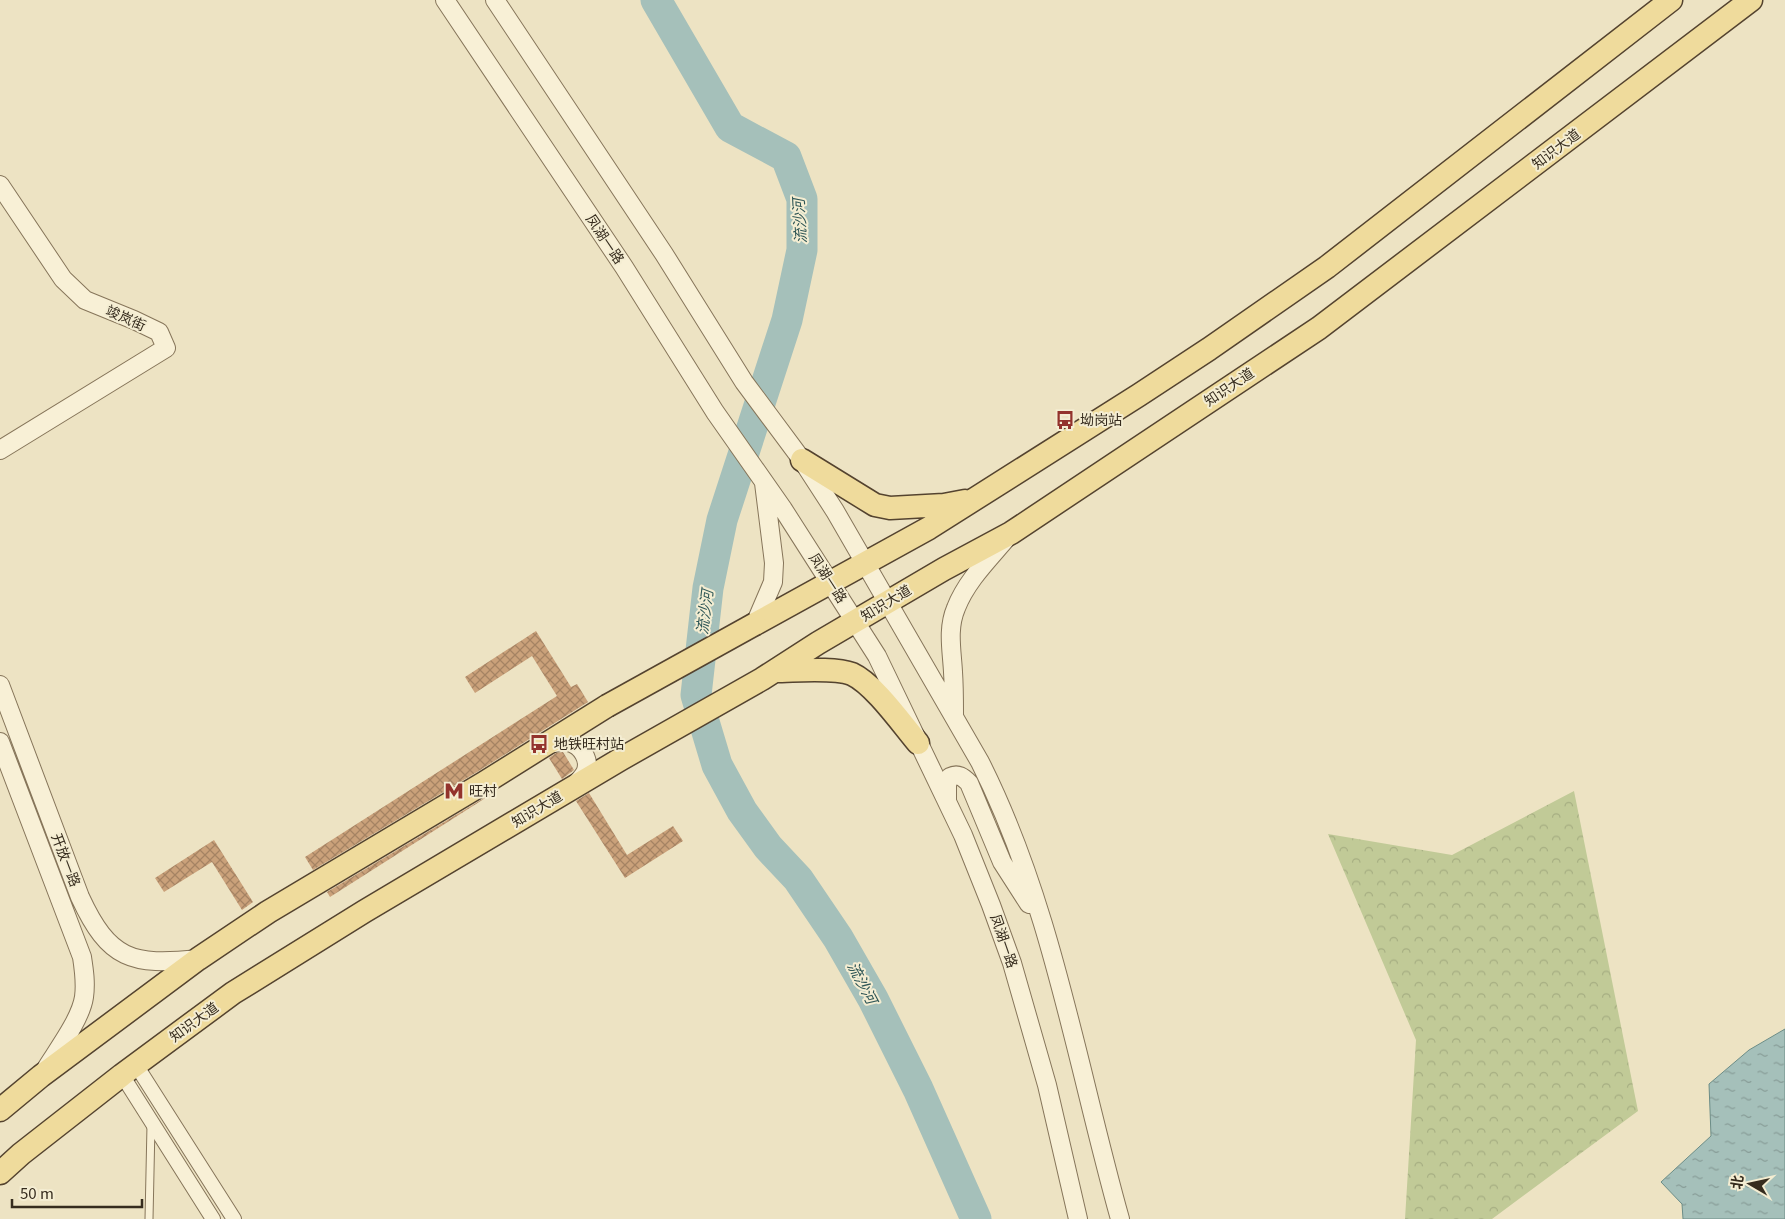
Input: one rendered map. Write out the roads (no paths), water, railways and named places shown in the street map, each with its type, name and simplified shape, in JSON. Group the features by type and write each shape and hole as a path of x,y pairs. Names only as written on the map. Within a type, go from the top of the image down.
{"main road":[{"path":"0,1110 41,1076 198,959 268,912 548,744 607,706 865,562 930,528 1139,395 1328,267 1671,0"},
{"name":"知识大道","path":"0,1172 129,1070 233,993 365,911 572,788 769,675 944,569 1011,533 1319,328 1751,0"},
{"path":"802,460 874,505 890,508 908,508 944,505 976,498"},
{"path":"769,675 834,670 851,674 865,682 918,744"}],"street":[{"name":"凤湖一路","path":"445,0 624,267 715,412 783,509 877,656 963,835 1012,963 1047,1085 1078,1219"},
{"path":"495,0 664,254 744,382 802,460 865,562 994,789 1014,839 1044,928 1076,1040 1120,1219"},
{"name":"竣岚街","path":"0,185 63,279 85,300 159,332 166,348 0,450"},
{"path":"755,624 772,582 774,563 763,480"},
{"path":"954,717 953,670 950,649 955,608 977,572 1011,533"},
{"name":"开放一路","path":"0,684 80,897 92,922 105,939 120,952 134,959 145,962 165,962 198,959"},
{"name":"开放一路","path":"0,742 76,938 82,957 85,979 84,998 69,1034 41,1076"},
{"path":"548,744 570,742 577,745 584,753 587,761 585,773 572,788"},
{"path":"947,801 947,784 950,777 954,775 964,778 969,783 1002,862 1044,928"},
{"path":"129,1070 151,1120 213,1219"},
{"path":"129,1070 234,1219"}],"lane":[{"path":"148,1219 151,1120"}],"water":[{"path":"1785,1029 1785,1219 1683,1219 1682,1204 1661,1182 1711,1136 1709,1084 1749,1050"}],"waterway":[{"name":"流沙河","path":"656,0 730,127 786,157 802,199 802,250 787,320 722,520 708,588 696,695 717,765 742,811 768,847 798,879 838,938 873,999 918,1089 976,1219"}],"place":[{"name":"坳岗站","path":"1065,420"},
{"name":"地铁旺村站","path":"539,744"},
{"name":"旺村","path":"454,791"}]}
